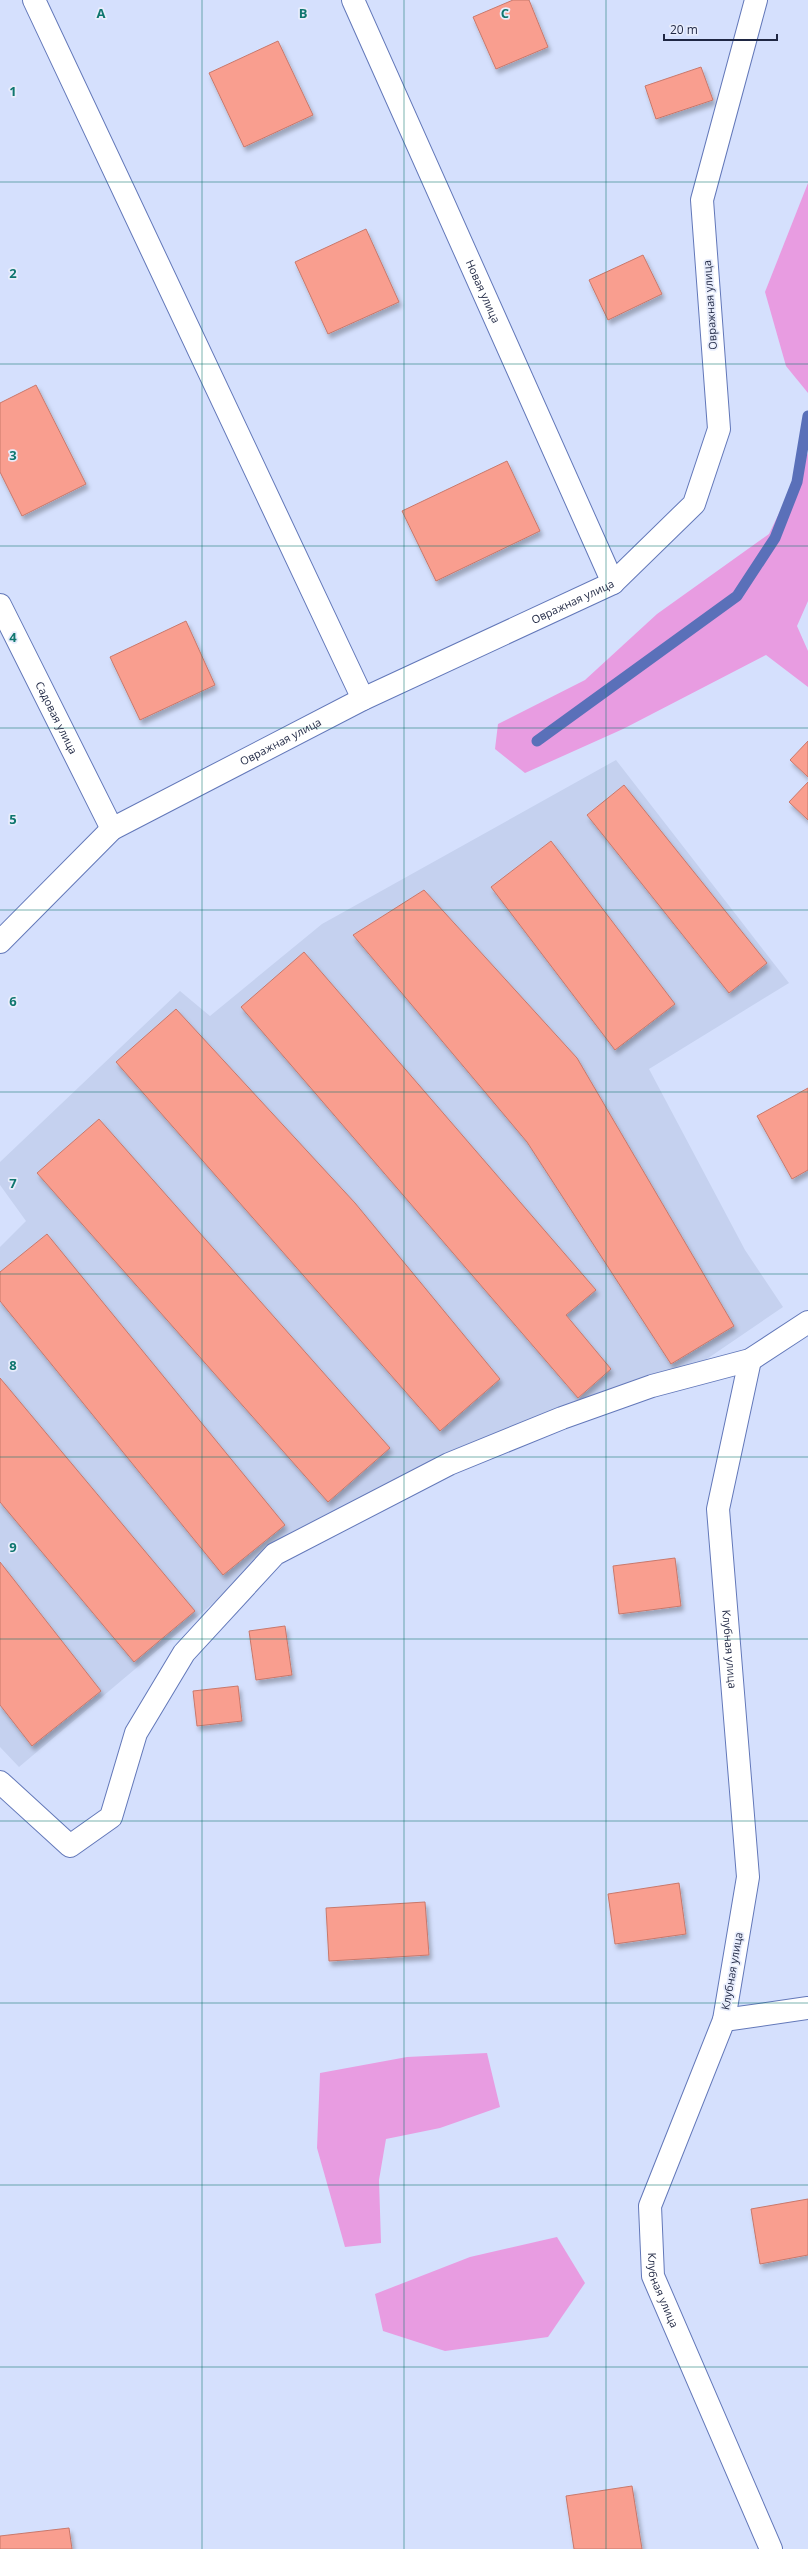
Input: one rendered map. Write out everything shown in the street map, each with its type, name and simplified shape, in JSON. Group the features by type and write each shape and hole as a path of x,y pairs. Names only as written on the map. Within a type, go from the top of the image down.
{"street":[{"path":"34,0 363,699"},
{"name":"Новая улица","path":"353,0 613,583"},
{"name":"Овражная улица","path":"0,942 112,830 363,699 613,583 694,504 718,429 702,200 756,0"},
{"name":"Садовая улица","path":"0,605 112,830"},
{"path":"0,1782 70,1846 111,1817 136,1733 184,1653 275,1554 449,1464 562,1418 652,1386 750,1360 808,1322"},
{"name":"Клубная улица","path":"750,1360 718,1509 748,1877 724,2020 650,2206 653,2276 771,2549"},
{"path":"724,2020 808,2008"}],"shaded area":[{"path":"808,183 808,393 786,366 765,292"},
{"path":"808,453 808,601 797,626 808,651 808,687 766,655 623,729 525,773 495,749 498,724 585,680 657,614 769,534"},
{"path":"616,760 789,983 649,1069 745,1250 783,1307 698,1365 442,1454 275,1551 19,1767 0,1747 0,1247 26,1221 0,1185 0,1162 180,991 210,1016 322,924"},
{"path":"487,2053 500,2107 440,2128 386,2139 379,2180 381,2243 345,2247 317,2148 320,2073 407,2057"},
{"path":"557,2237 585,2283 548,2337 445,2351 383,2331 375,2294 470,2257"}],"building":[{"path":"513,0 529,0 548,47 496,69 473,17"},
{"path":"278,41 313,115 244,147 209,73"},
{"path":"701,67 713,100 656,119 645,86"},
{"path":"366,229 399,302 328,334 295,262"},
{"path":"643,255 662,294 608,320 589,280"},
{"path":"36,385 86,484 22,516 0,472 0,403"},
{"path":"507,461 540,531 436,581 402,511"},
{"path":"186,621 215,685 140,720 110,657"},
{"path":"808,741 808,777 790,760"},
{"path":"808,782 808,820 789,802"},
{"path":"624,785 767,963 729,993 587,815"},
{"path":"551,841 675,1004 615,1050 491,887"},
{"path":"424,890 577,1058 734,1326 671,1364 527,1142 353,935"},
{"path":"304,952 596,1290 566,1315 611,1369 578,1398 241,1007"},
{"path":"176,1009 355,1203 500,1379 440,1431 116,1062"},
{"path":"808,1088 808,1170 792,1179 757,1116"},
{"path":"99,1119 390,1448 328,1502 37,1173"},
{"path":"47,1234 285,1525 223,1575 0,1301 0,1272"},
{"path":"0,1378 195,1611 134,1662 0,1502"},
{"path":"675,1558 681,1606 619,1614 613,1566"},
{"path":"0,1562 101,1691 32,1746 0,1705"},
{"path":"285,1626 292,1675 256,1680 249,1631"},
{"path":"238,1686 242,1721 197,1726 193,1691"},
{"path":"679,1883 686,1934 615,1944 608,1894"},
{"path":"425,1902 429,1955 329,1961 326,1908"},
{"path":"808,2199 808,2255 760,2264 751,2209"},
{"path":"632,2486 642,2549 574,2549 566,2496"},
{"path":"69,2528 72,2549 0,2549 0,2536"}],"waterway":[{"path":"537,741 737,596 775,538 797,482 808,416"}]}
